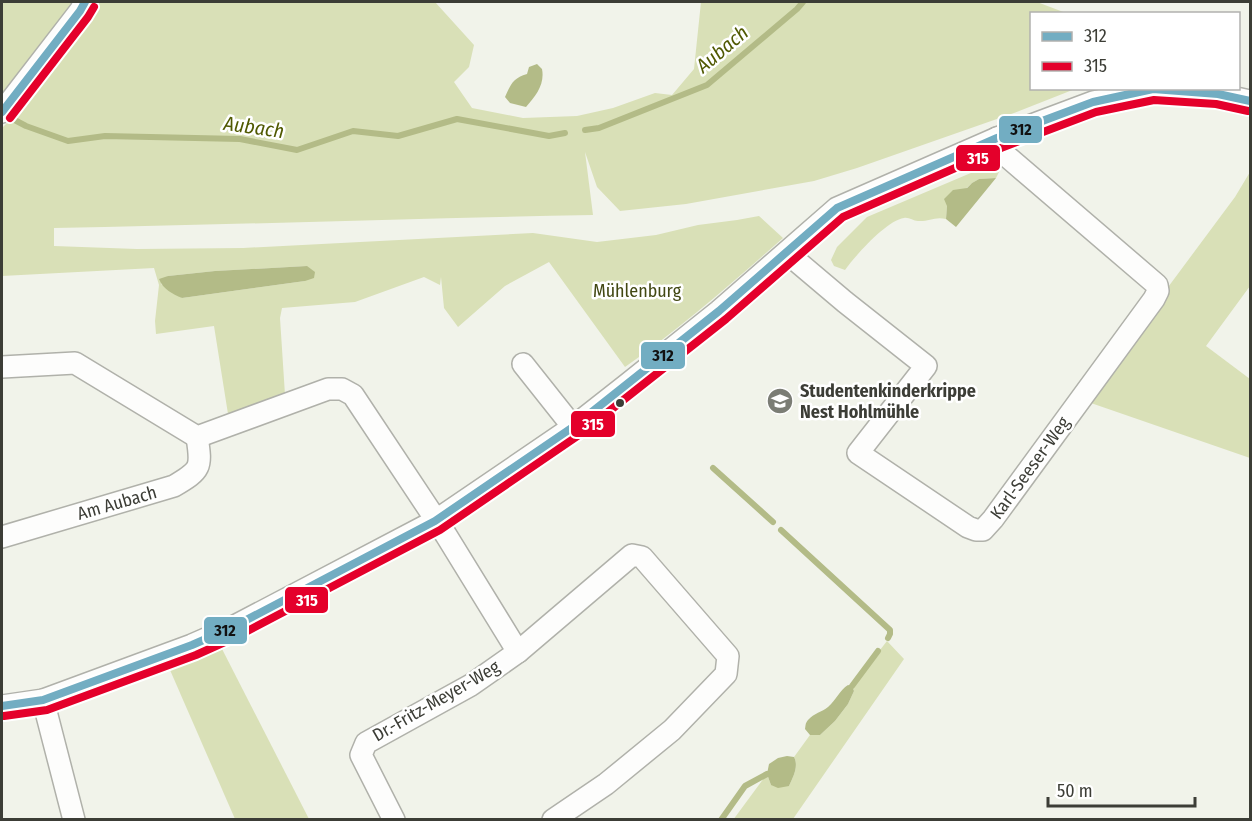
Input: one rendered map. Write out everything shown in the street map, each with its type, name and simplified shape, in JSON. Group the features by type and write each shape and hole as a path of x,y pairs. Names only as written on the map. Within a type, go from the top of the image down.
{"street":[{"path":"2,112 85,2"},
{"path":"2,706 44,700 231,628 435,521 573,427 676,346 788,253 837,208 997,138 1093,102 1149,90"},
{"path":"1167,90 1218,94 1251,101"},
{"name":"Karl-Seeser-Weg","path":"788,253 926,366 858,453 968,527 983,530 1000,510 1158,291 1157,285 1003,153 997,138"},
{"path":"2,368 75,363 197,437 328,389 342,389 353,395 435,521"},
{"path":"523,364 573,427"},
{"name":"Am Aubach","path":"2,537 174,486 193,475 201,460 197,437"},
{"name":"Dr.-Fritz-Meyer-Weg","path":"435,521 518,652"},
{"name":"Dr.-Fritz-Meyer-Weg","path":"394,819 360,755 366,743 471,685 518,652 632,555 642,558 728,656 726,674 672,730 606,784 553,819"},
{"path":"44,700 74,819"}],"green space":[{"path":"2,2 74,2 2,94"},
{"name":"Mühlenburg","path":"85,2 435,2 474,45 469,67 454,82 472,108 523,118 577,116 613,108 655,93 672,95 694,69 701,2 1037,2 1063,12 1030,12 1030,90 1072,90 1014,113 814,181 686,204 620,211 597,187 585,152 593,215 54,228 54,246 137,249 243,248 533,233 597,242 656,235 698,225 759,216 783,238 686,321 625,367 549,262 505,286 458,327 444,308 441,277 440,285 424,277 355,302 282,308 280,318 285,395 228,414 214,326 156,334 159,285 154,268 2,276 2,128 7,123 2,118","holes":["307,266 305,281 182,298 161,284 168,276"]},
{"path":"992,164 1000,170 996,178 979,179 972,183 947,206 946,219 918,221 906,218 897,220 872,240 845,270 834,266 831,260 837,247 867,217"},
{"path":"1250,172 1250,286 1206,346 1250,379 1250,458 1088,402 1157,302 1235,197"},
{"path":"887,641 904,659 793,819 733,820 767,774 771,785 789,786 796,768 794,757 810,735 820,735 835,721 848,704 854,691 852,686"},
{"path":"221,647 309,819 235,819 170,670"}],"shaded area":[{"path":"537,64 543,74 536,94 526,107 510,103 505,97 511,85 518,77 527,74 529,67"},
{"path":"996,178 956,227 946,219 947,206 944,199 953,190 967,188 979,179"},
{"path":"307,266 315,272 314,278 305,281 182,298 168,291 159,279 215,271"},
{"path":"848,685 852,686 854,691 848,704 820,735 810,735 805,729 808,720 828,707"},
{"path":"794,757 795,772 789,786 778,788 771,785 767,774 769,764 778,758"}],"waterway":[{"name":"Aubach","path":"585,130 599,128 707,85 803,2"},
{"name":"Aubach","path":"9,117 26,126 68,141 105,136 240,139 297,150 353,131 398,136 457,119 549,136 565,133"},
{"path":"713,468 773,522"},
{"path":"781,530 890,630 888,638"},
{"path":"852,686 878,651"},
{"path":"721,820 745,786 767,774"}],"transit line":[{"name":"312","path":"2,112 85,2"},
{"name":"315","path":"10,118 94,7"},
{"name":"312","path":"2,706 43,700 192,645 231,628 435,521 573,427 719,311 837,208 997,138 1093,102 1148,90"},
{"name":"312","path":"1166,90 1218,94 1250,101"},
{"name":"315","path":"4,716 47,710 196,655 236,637 440,530 579,435 726,319 843,217 1001,148 1096,112 1154,100 1216,104 1248,111"}],"place":[{"name":"Studentenkinderkrippe Nest Hohlmühle","path":"780,401"}]}
